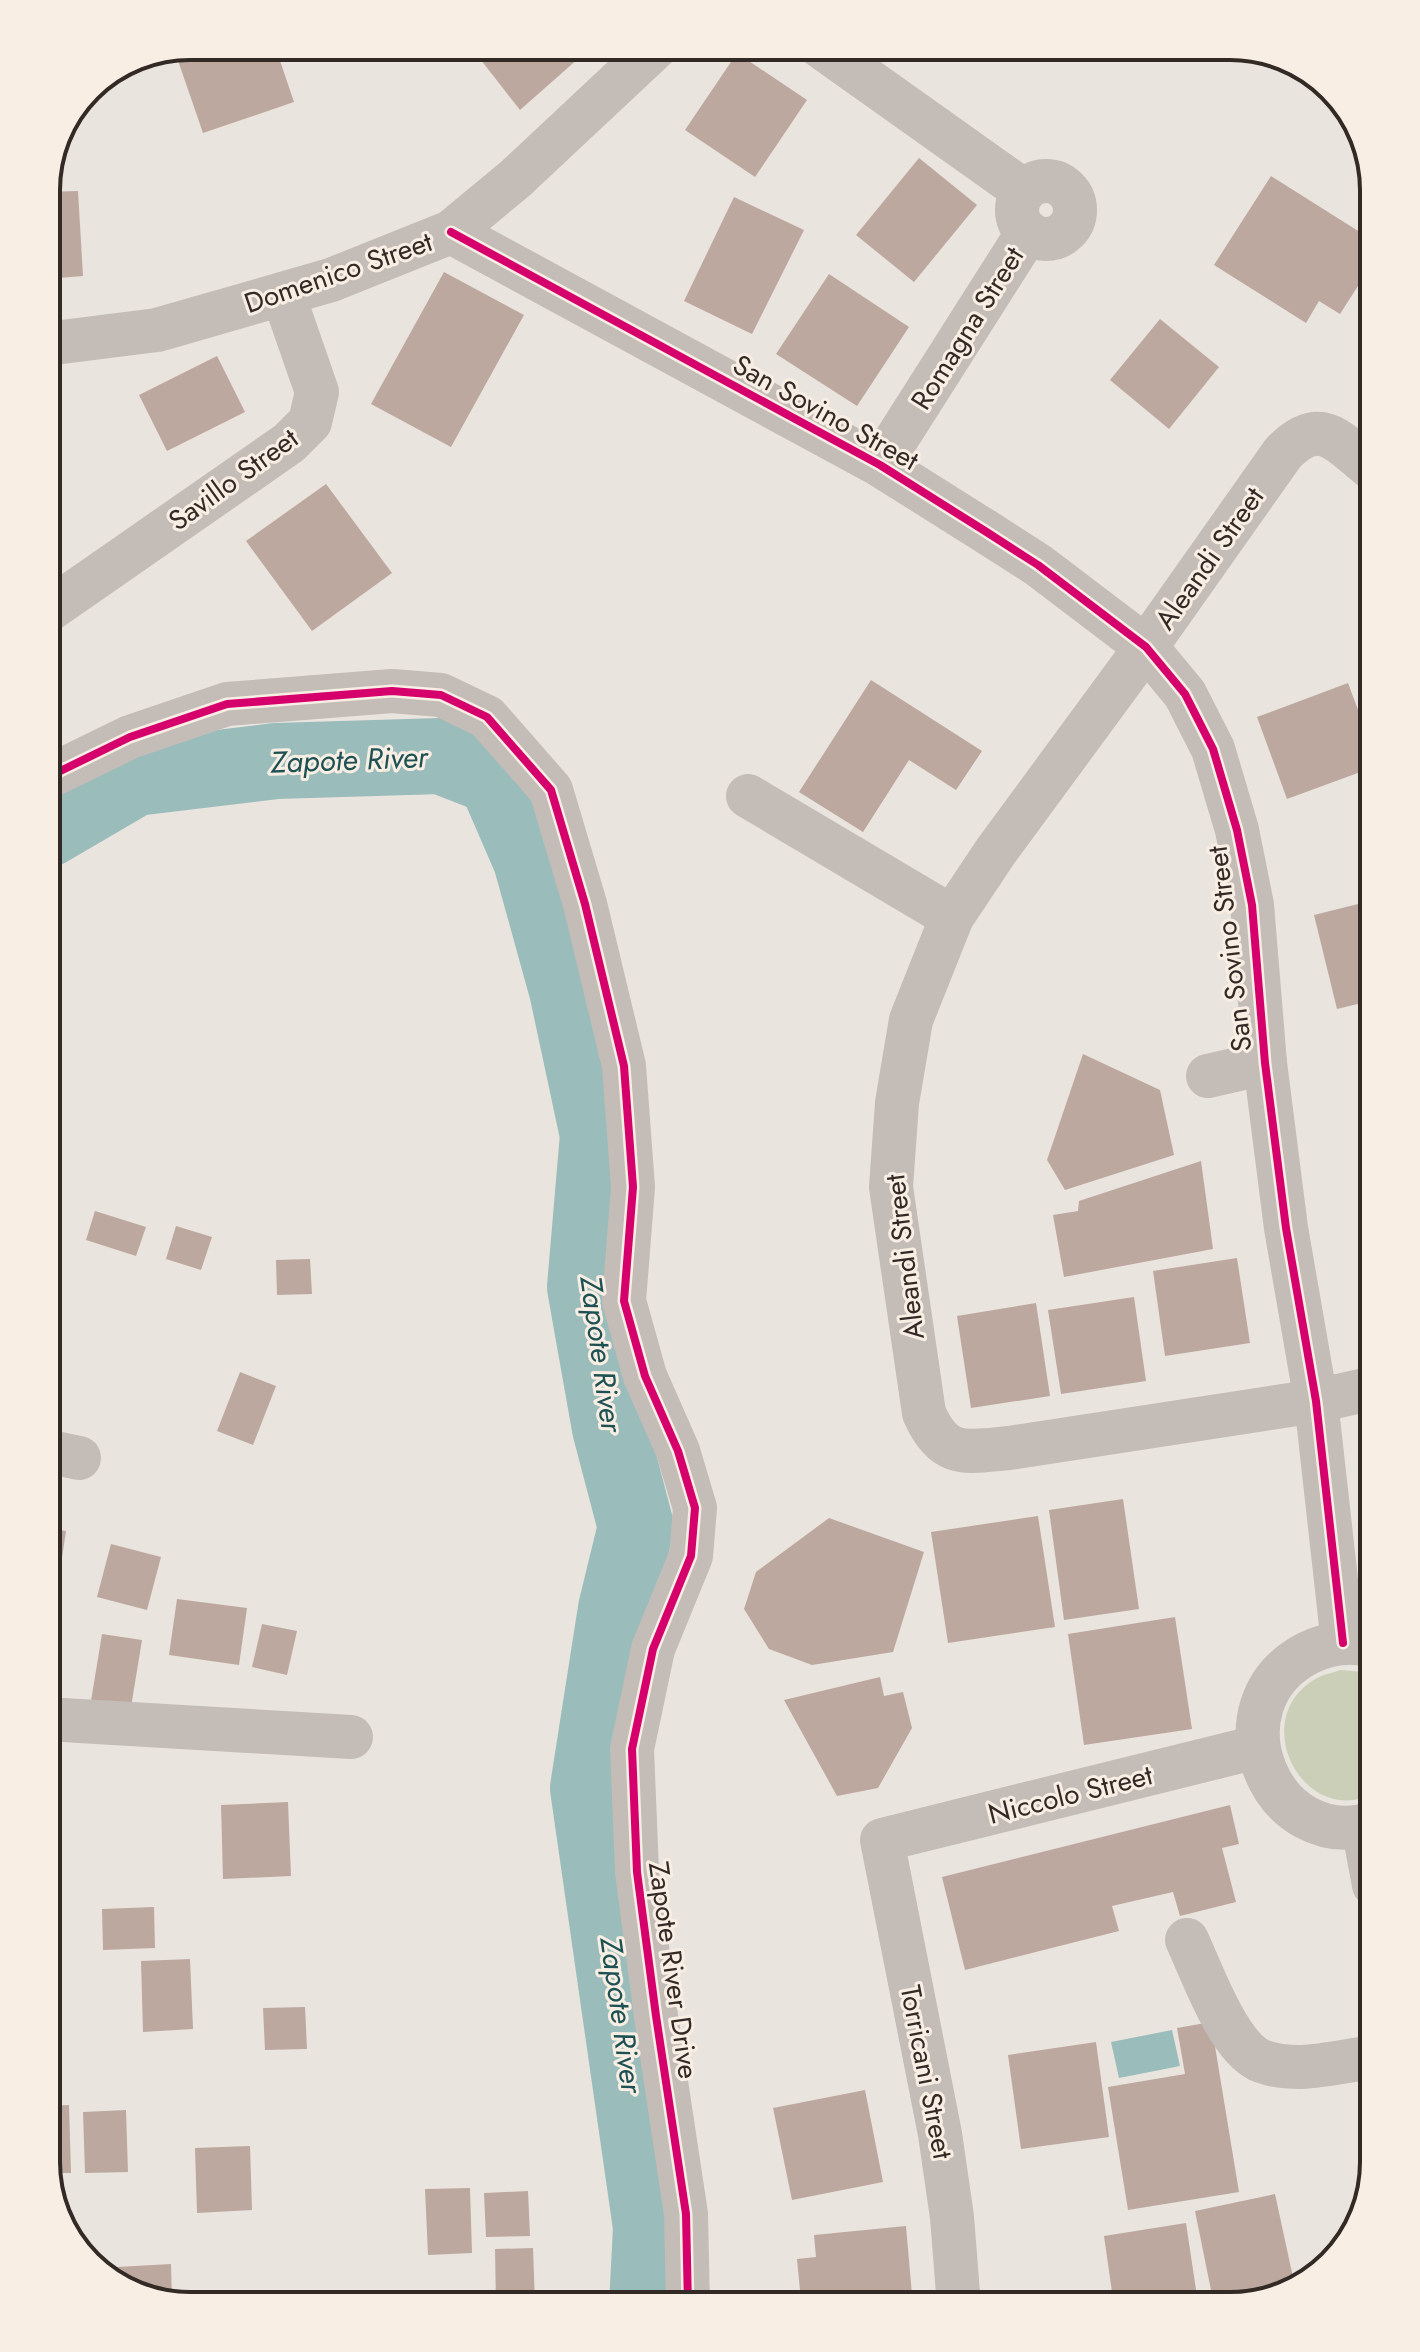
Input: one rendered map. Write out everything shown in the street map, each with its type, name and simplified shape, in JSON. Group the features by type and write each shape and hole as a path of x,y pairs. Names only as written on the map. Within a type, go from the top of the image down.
{"street":[{"name":"Domenico Street","path":"60,342 157,330 331,280 451,232 515,179 642,60"},
{"name":"Romagna Street","path":"837,60 1026,212 880,465"},
{"name":"San Sovino Street","path":"451,232 880,465 1038,565 1146,647 1185,694 1213,749 1237,830 1252,905 1265,1063 1286,1228 1359,1645"},
{"name":"Savillo Street","path":"60,602 289,443 310,422 317,392 283,294"},
{"name":"Aleandi Street","path":"1360,459 1329,435 1316,433 1298,437 1283,453 996,851 952,917 911,1020 897,1103 891,1187 924,1413 933,1433 951,1449 980,1451 1316,1401 1360,1391"},
{"name":"Zapote River Drive","path":"60,771 130,737 227,704 392,691 441,695 487,717 551,790 585,904 624,1066 633,1187 624,1301 645,1376 678,1451 695,1508 691,1556 653,1649 632,1749 637,1872 686,2214 688,2292"},
{"path":"748,796 952,917"},
{"path":"1208,1076 1265,1063"},
{"path":"1359,1645 1319,1648 1296,1659 1277,1676 1264,1698 1257,1722 1257,1747 1264,1771 1276,1792 1294,1809 1315,1820 1339,1826 1360,1825"},
{"path":"60,1720 351,1737"},
{"name":"Niccolo Street","path":"882,1840 1257,1747"},
{"name":"Torricani Street","path":"882,1840 947,2177 958,2292"},
{"path":"1187,1940 1228,2027 1240,2044 1257,2059 1301,2067 1360,2059"}],"green space":[{"path":"1340,1670 1360,1672 1360,1797 1348,1800 1325,1796 1306,1783 1292,1764 1285,1742 1286,1718 1296,1696 1317,1678"}],"water":[{"path":"1172,2030 1180,2066 1119,2078 1111,2042"}],"building":[{"path":"280,60 294,102 203,133 178,61"},
{"path":"481,60 577,60 520,110"},
{"path":"732,60 747,60 807,100 755,177 685,130"},
{"path":"919,158 977,205 914,282 856,235"},
{"path":"1271,176 1360,232 1360,283 1340,314 1319,301 1306,323 1214,265"},
{"path":"78,191 83,276 60,278 60,192"},
{"path":"734,197 804,230 752,334 684,301"},
{"path":"444,272 524,315 451,447 371,404"},
{"path":"829,274 909,327 857,406 776,354"},
{"path":"1160,319 1219,367 1169,429 1110,380"},
{"path":"217,356 245,412 167,451 139,395"},
{"path":"326,484 392,573 312,631 246,541"},
{"path":"871,680 982,751 956,790 909,760 863,832 799,792"},
{"path":"1348,683 1360,715 1360,772 1287,799 1257,717"},
{"path":"1360,904 1360,1003 1337,1009 1314,915"},
{"path":"1083,1054 1160,1090 1174,1155 1065,1190 1047,1160"},
{"path":"1201,1161 1213,1249 1064,1277 1053,1215 1078,1211 1079,1201"},
{"path":"95,1211 146,1227 136,1256 86,1240"},
{"path":"176,1226 212,1237 201,1270 166,1259"},
{"path":"1237,1258 1250,1343 1165,1356 1153,1271"},
{"path":"310,1259 312,1294 277,1295 276,1260"},
{"path":"1134,1297 1146,1381 1061,1394 1048,1310"},
{"path":"1036,1303 1050,1396 971,1408 957,1316"},
{"path":"240,1372 276,1386 253,1445 217,1431"},
{"path":"1123,1499 1139,1609 1064,1620 1049,1510"},
{"path":"1038,1516 1055,1627 948,1643 931,1532"},
{"path":"829,1518 924,1552 893,1652 812,1665 769,1649 744,1609 756,1572"},
{"path":"60,1530 66,1531 60,1572"},
{"path":"111,1544 161,1557 147,1610 97,1597"},
{"path":"177,1599 247,1608 239,1665 169,1655"},
{"path":"1175,1617 1192,1729 1084,1745 1068,1634"},
{"path":"262,1624 297,1631 287,1675 252,1667"},
{"path":"102,1634 142,1640 130,1713 90,1707"},
{"path":"880,1677 884,1696 903,1692 912,1728 878,1788 837,1796 784,1700"},
{"path":"288,1802 291,1876 223,1879 221,1805"},
{"path":"1230,1805 1239,1844 1222,1848 1236,1902 1180,1916 1173,1892 1112,1906 1119,1931 965,1970 942,1877"},
{"path":"154,1907 155,1948 103,1950 102,1909"},
{"path":"190,1959 193,2029 143,2032 141,1961"},
{"path":"305,2007 307,2049 265,2050 263,2008"},
{"path":"1211,2022 1239,2192 1128,2210 1108,2087 1185,2074 1177,2028"},
{"path":"1096,2042 1109,2137 1021,2149 1008,2055"},
{"path":"865,2090 883,2182 792,2200 773,2108"},
{"path":"60,2105 69,2105 71,2173 61,2173"},
{"path":"126,2110 128,2172 85,2173 83,2112"},
{"path":"250,2146 252,2210 197,2213 195,2148"},
{"path":"470,2188 472,2253 428,2255 425,2189"},
{"path":"528,2191 530,2236 486,2237 484,2193"},
{"path":"1275,2194 1293,2275 1264,2288 1211,2292 1195,2211"},
{"path":"1186,2223 1196,2292 1112,2292 1104,2236"},
{"path":"906,2226 912,2292 779,2292 800,2290 797,2259 816,2257 814,2235"},
{"path":"533,2248 535,2292 496,2292 495,2249"},
{"path":"171,2264 172,2291 133,2279 117,2267"}],"waterway":[{"name":"Zapote River","path":"60,822 135,778 276,761 441,756 495,777 531,860 567,990 598,1135 585,1287 610,1428 636,1527 616,1609 588,1788 651,2227 648,2292"}],"cycle path":[{"path":"451,232 880,465 985,531 1038,565 1146,647 1185,694 1213,749 1237,830 1252,905 1265,1063 1286,1228 1316,1401 1343,1643"},
{"path":"60,771 130,737 227,704 392,691 441,695 487,717 551,790 585,904 624,1066 633,1187 624,1301 645,1376 678,1451 695,1508 691,1556 653,1649 632,1749 637,1872 686,2214 688,2292"}]}
